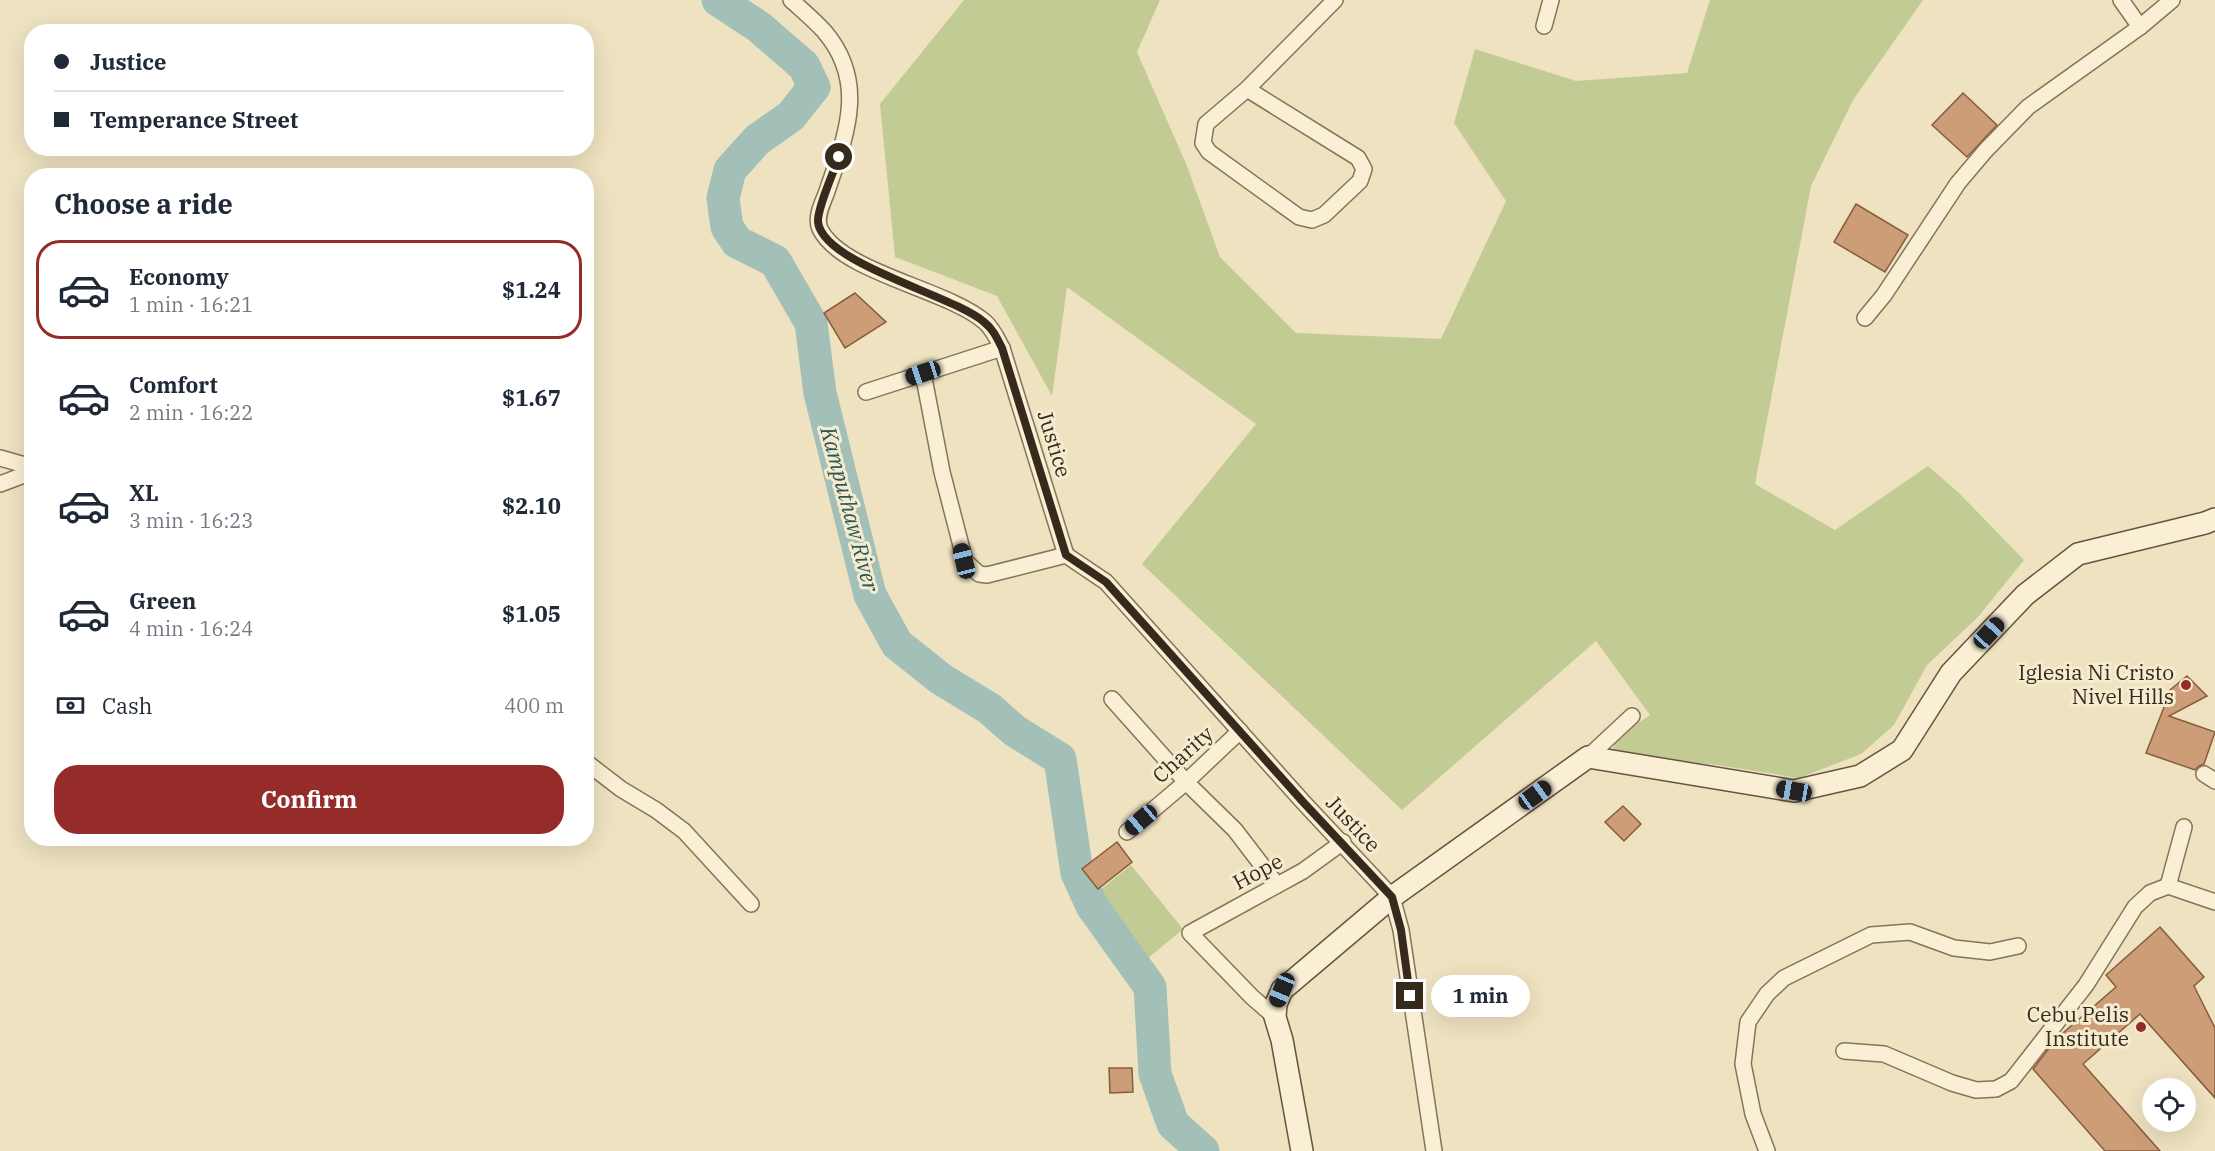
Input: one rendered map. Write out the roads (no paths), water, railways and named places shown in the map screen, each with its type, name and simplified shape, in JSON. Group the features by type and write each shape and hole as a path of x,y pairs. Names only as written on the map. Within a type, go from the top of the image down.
{"street":[{"name":"Justice","path":"791,0 825,33 848,72 849,110 845,137 819,215 820,230 832,243 852,258 956,306 984,321 994,332 1002,348 1066,555 1106,582 1304,803 1343,842 1392,897"},
{"path":"1247,89 1358,158 1364,169 1360,181 1324,215 1312,220 1299,217 1209,152 1203,143 1206,124 1247,89 1335,0"},
{"path":"1544,26 1551,0"},
{"path":"2121,0 2140,27"},
{"path":"1865,318 1884,295 1958,183 2028,106 2140,27 2172,0"},
{"path":"866,392 1002,348"},
{"path":"923,373 942,472 964,561 979,574 987,575 1066,555"},
{"path":"0,458 24,465"},
{"path":"0,484 24,475"},
{"path":"1588,757 1794,791 1860,776 1902,750 1951,673 2025,595 2078,554 2215,519"},
{"path":"1112,699 1186,782 1235,830 1277,885"},
{"path":"1302,1151 1284,1051 1275,1017 1276,1004 1282,990 1392,897 1588,757 1632,716"},
{"name":"Charity","path":"1127,832 1186,782 1240,731"},
{"path":"594,768 684,831 751,904"},
{"path":"2168,886 2184,827"},
{"name":"Hope","path":"1275,1017 1252,997 1190,933 1303,871 1343,842"},
{"path":"1844,1051 1884,1054 1952,1083 1976,1090 1996,1089 2011,1081 2086,985 2135,907 2150,893 2168,886 2215,902"},
{"path":"1392,897 1401,930 1434,1151"},
{"path":"1767,1151 1753,1114 1743,1064 1748,1022 1767,994 1784,978 1871,935 1910,932 1954,948 1990,952 2018,946"}],"waterway":[{"name":"Kamputhaw River","path":"718,0 759,27 804,66 814,87 791,116 757,140 730,170 723,198 727,227 737,242 775,261 811,323 820,393 870,595 897,644 941,679 990,709 1015,731 1060,759 1077,873 1092,906 1150,987 1155,1074 1173,1124 1203,1151"}],"place":[{"name":"Iglesia Ni Cristo Nivel Hills","path":"2186,685"},
{"name":"Cebu Pelis Institute","path":"2141,1027"}]}
